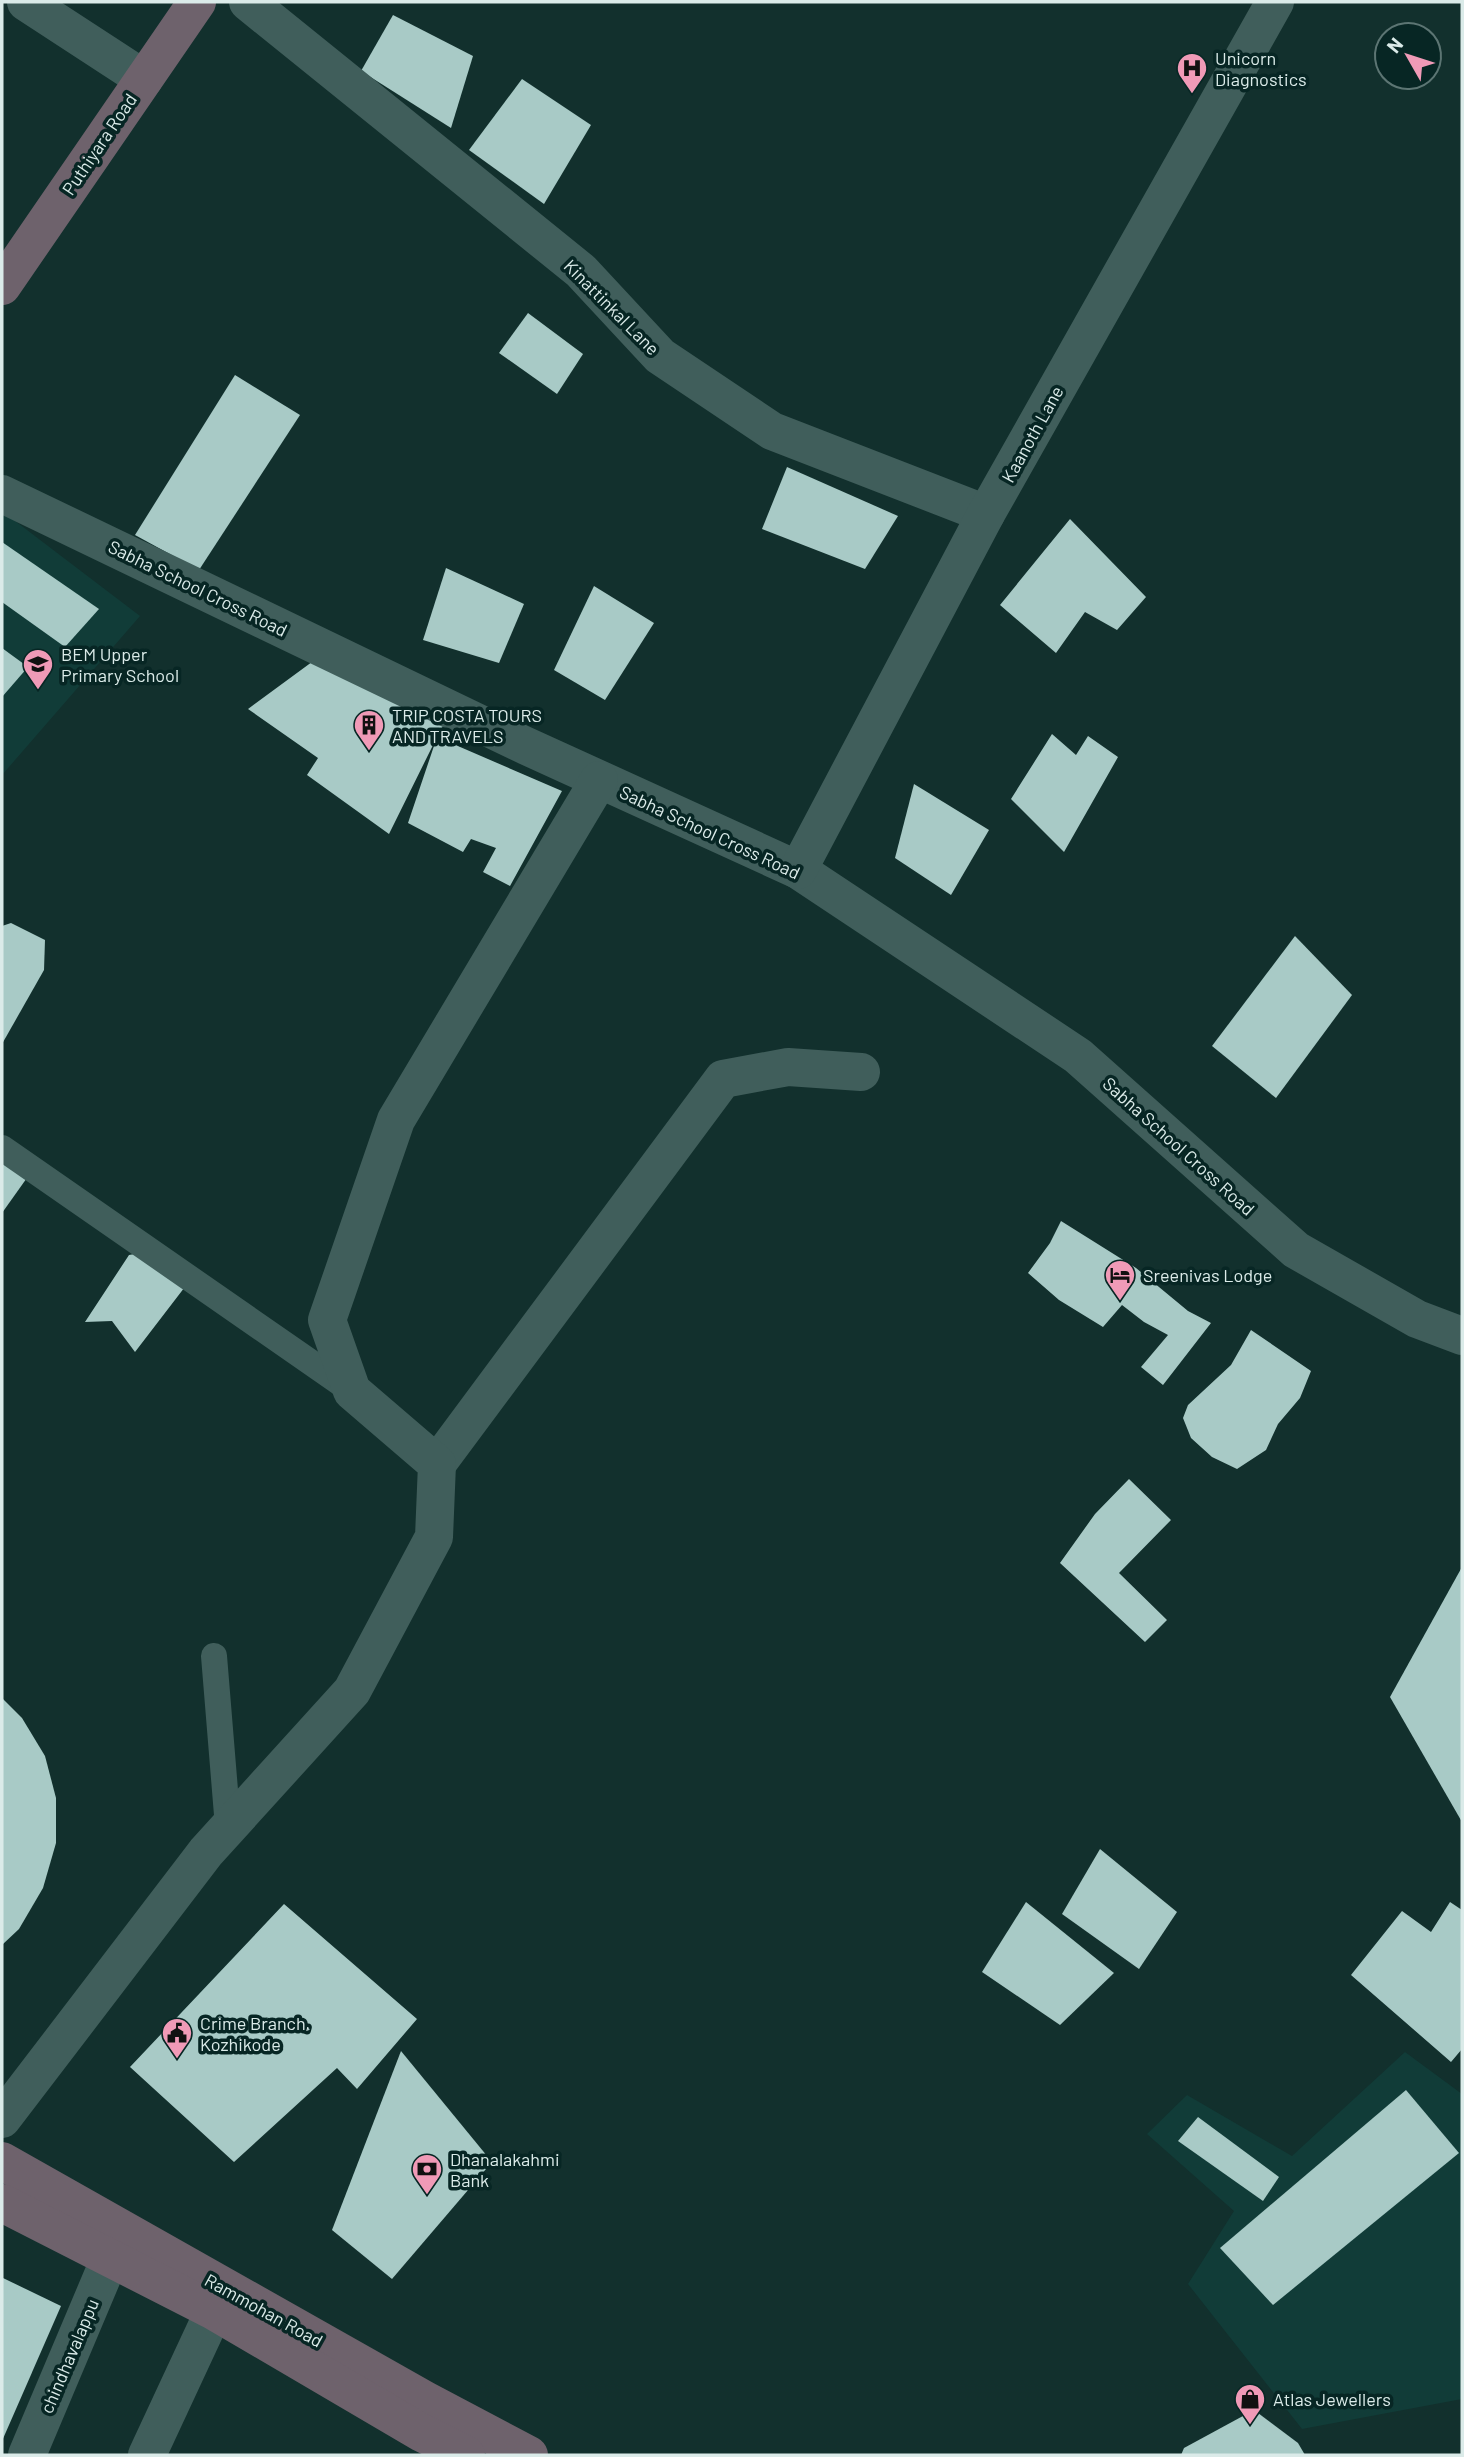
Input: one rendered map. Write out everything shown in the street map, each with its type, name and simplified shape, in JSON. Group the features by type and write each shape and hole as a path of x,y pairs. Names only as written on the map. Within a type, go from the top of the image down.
{"main road":[{"name":"Puthiyara Road","path":"2,286 197,2"},
{"name":"Rammohan Road","path":"2,2161 425,2400 529,2455"},
{"name":"Rammohan Road","path":"5,2211 111,2256 214,2311 422,2433 466,2455"}],"street":[{"path":"26,2 144,79"},
{"name":"Kinattinkal Lane","path":"247,2 580,271 660,356 772,431 986,514"},
{"name":"Kaanoth Lane","path":"798,870 986,514 1275,2"},
{"name":"Sabha School Cross Road","path":"2,494 599,780 798,870 1078,1056 1296,1250 1417,1319 1462,1336"},
{"path":"437,1464 352,1391 327,1320 396,1120 599,780"},
{"path":"2,2119 228,1827 352,1691 433,1537 437,1464 723,1080 788,1067 861,1072"},
{"name":"chindhavalappu","path":"27,2455 111,2256"},
{"path":"147,2455 214,2311"}],"lane":[{"path":"2,1148 352,1391"},
{"path":"214,1656 228,1827"}],"shaded area":[{"name":"BEM Upper Primary School","path":"2,511 140,616 2,775"},
{"path":"1405,2052 1462,2094 1462,2399 1302,2429 1188,2284 1234,2211 1147,2134 1187,2095 1292,2156"}],"building":[{"path":"393,15 473,56 451,128 361,71"},
{"path":"522,79 591,125 544,204 469,150"},
{"path":"528,313 583,354 557,394 499,353"},
{"path":"235,375 300,415 199,570 135,535"},
{"path":"787,467 898,516 865,569 762,529"},
{"path":"1070,519 1146,597 1117,630 1085,612 1056,653 1000,605"},
{"path":"2,542 99,609 65,647 2,602"},
{"path":"446,568 524,604 499,663 423,640"},
{"path":"594,586 654,623 605,700 554,670"},
{"path":"2,648 28,667 2,697"},
{"name":"TRIP COSTA TOURS AND TRAVELS","path":"316,659 443,726 389,834 307,775 318,758 248,709"},
{"path":"1052,734 1076,755 1088,736 1118,757 1064,852 1011,799"},
{"path":"437,737 562,791 510,886 483,872 496,848 471,839 463,852 408,823"},
{"path":"914,784 989,830 951,895 895,858"},
{"path":"11,923 45,940 44,970 2,1044 2,926"},
{"path":"1295,936 1352,995 1276,1098 1212,1046"},
{"path":"2,1145 34,1168 2,1213"},
{"name":"Sreenivas Lodge","path":"1061,1221 1136,1268 1188,1311 1211,1323 1163,1385 1141,1367 1168,1335 1144,1322 1122,1305 1103,1327 1059,1300 1028,1273 1050,1243"},
{"path":"168,1248 191,1279 135,1352 112,1321 85,1322 129,1255"},
{"path":"1251,1330 1311,1371 1300,1398 1278,1424 1266,1450 1237,1469 1212,1457 1191,1438 1183,1418 1188,1405 1231,1365"},
{"path":"1129,1479 1171,1520 1119,1573 1167,1620 1145,1642 1060,1563 1095,1514"},
{"path":"1462,1567 1462,1822 1390,1697"},
{"path":"2,1698 22,1718 45,1756 56,1798 56,1843 43,1888 19,1929 2,1945"},
{"path":"1100,1849 1177,1912 1139,1969 1062,1914"},
{"path":"1026,1902 1114,1973 1060,2025 982,1972"},
{"path":"1450,1902 1462,1910 1462,2049 1451,2062 1351,1975 1402,1911 1431,1932"},
{"path":"284,1904 417,2019 357,2089 337,2068 234,2162 130,2067"},
{"path":"401,2051 492,2162 392,2279 332,2230"},
{"path":"1406,2090 1459,2153 1273,2305 1220,2248"},
{"path":"1198,2117 1279,2177 1263,2201 1178,2141"},
{"path":"3,2278 61,2306 2,2441 2,2280"},
{"name":"Atlas Jewellers","path":"1254,2410 1298,2443 1305,2455 1181,2455 1184,2448"}],"place":[{"name":"Unicorn Diagnostics","path":"1192,95"},
{"name":"BEM Upper Primary School","path":"38,691"},
{"name":"TRIP COSTA TOURS AND TRAVELS","path":"369,752"},
{"name":"Sreenivas Lodge","path":"1120,1302"},
{"name":"Crime Branch, Kozhikode","path":"177,2060"},
{"name":"Dhanalakahmi Bank","path":"427,2196"},
{"name":"Atlas Jewellers","path":"1250,2426"}]}
